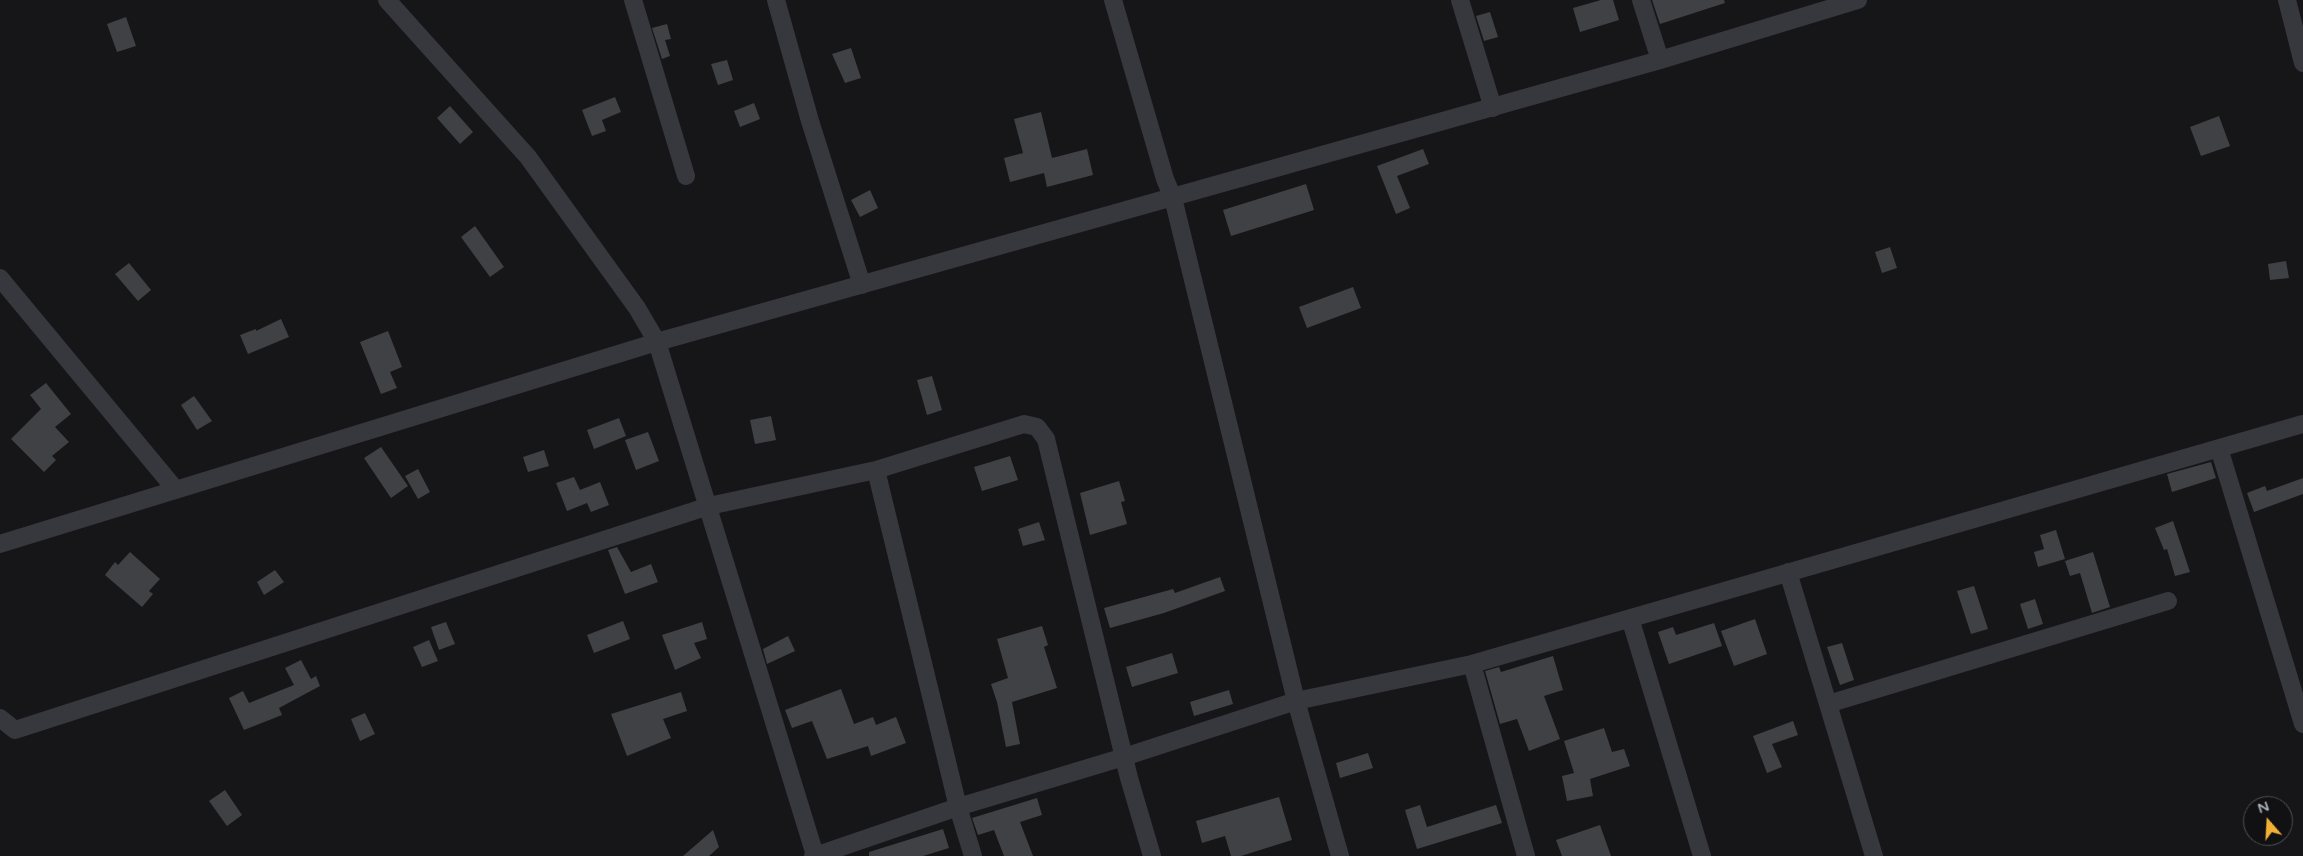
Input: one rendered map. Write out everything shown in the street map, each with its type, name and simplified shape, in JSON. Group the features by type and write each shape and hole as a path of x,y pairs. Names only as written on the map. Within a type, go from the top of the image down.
{"street":[{"path":"388,0 528,157 638,308 658,342 814,856 958,807 1124,757 1296,701 1472,664 2303,424"},
{"path":"632,0 686,176"},
{"path":"776,0 810,121 862,285"},
{"path":"1113,0 1165,179 1173,198 1296,701 1340,856"},
{"path":"1460,0 1493,108"},
{"path":"1642,0 1660,60"},
{"path":"0,544 658,342 1493,108 1858,0"},
{"path":"2287,0 2303,64"},
{"path":"0,278 176,490"},
{"path":"0,718 15,730 709,506 876,470 1024,424 1037,428 1046,439 1124,757 1152,856"},
{"path":"2219,448 2302,714"},
{"path":"876,470 958,807 973,856"},
{"path":"1788,572 1874,856"},
{"path":"1828,704 2168,600"},
{"path":"1630,618 1702,856"},
{"path":"1472,664 1526,856"}],"building":[{"path":"1601,0 1613,0 1619,20 1580,32 1573,8"},
{"path":"1652,0 1724,0 1725,3 1660,24"},
{"path":"1490,12 1498,37 1484,41 1476,16"},
{"path":"126,17 136,46 117,52 107,24"},
{"path":"667,24 671,39 665,40 670,56 662,59 652,28"},
{"path":"851,48 861,78 845,83 832,54"},
{"path":"727,60 733,80 718,85 711,64"},
{"path":"615,97 621,112 602,120 606,131 592,136 582,110"},
{"path":"754,103 760,119 740,127 734,111"},
{"path":"450,106 473,132 460,144 437,118"},
{"path":"1041,112 1052,158 1087,149 1093,175 1047,187 1044,173 1010,182 1004,158 1023,153 1014,119"},
{"path":"2219,116 2230,146 2201,156 2190,127"},
{"path":"1423,149 1429,164 1397,176 1410,208 1396,214 1377,166"},
{"path":"1306,184 1314,210 1231,236 1223,210"},
{"path":"870,190 878,208 860,217 851,200"},
{"path":"475,226 504,267 490,277 461,237"},
{"path":"1890,247 1897,268 1882,273 1875,252"},
{"path":"2286,261 2289,278 2270,280 2268,264"},
{"path":"129,263 151,290 138,301 115,274"},
{"path":"1353,287 1361,308 1307,328 1299,307"},
{"path":"281,319 289,337 248,354 240,335 256,329 256,331"},
{"path":"388,331 402,367 390,372 397,388 381,394 360,342"},
{"path":"932,376 942,410 927,415 917,380"},
{"path":"46,383 71,414 55,427 69,442 52,456 56,460 44,472 11,439 41,409 30,395"},
{"path":"194,396 212,421 197,430 181,405"},
{"path":"771,416 776,440 755,444 750,420"},
{"path":"619,418 626,436 594,449 587,430"},
{"path":"648,432 659,461 636,470 625,440"},
{"path":"381,447 408,486 391,498 364,458"},
{"path":"544,450 549,466 528,472 523,457"},
{"path":"1010,456 1018,480 982,491 974,467"},
{"path":"2211,462 2216,478 2172,492 2167,474"},
{"path":"418,469 430,492 418,499 405,476"},
{"path":"574,477 580,490 600,482 609,505 591,512 587,503 567,511 556,483"},
{"path":"2303,478 2303,494 2254,512 2247,493 2265,486 2267,491"},
{"path":"1119,481 1125,501 1121,502 1127,524 1090,535 1080,493"},
{"path":"2173,521 2190,572 2175,576 2167,549 2164,550 2155,528"},
{"path":"1039,522 1045,540 1023,546 1018,529"},
{"path":"2056,530 2065,559 2038,567 2034,552 2044,549 2040,535"},
{"path":"617,547 631,572 651,564 658,582 625,594 608,550"},
{"path":"130,552 160,579 149,591 153,594 142,607 105,575 115,562 118,565"},
{"path":"2093,552 2110,607 2092,613 2080,573 2070,576 2065,561"},
{"path":"275,570 284,582 264,595 257,582"},
{"path":"1220,577 1225,591 1164,613 1110,628 1104,608 1173,589 1175,593"},
{"path":"1974,586 1988,629 1971,634 1957,591"},
{"path":"2035,599 2043,624 2028,629 2020,604"},
{"path":"1755,619 1767,654 1734,666 1721,631"},
{"path":"623,621 630,639 594,653 587,635"},
{"path":"446,622 455,644 439,650 431,627"},
{"path":"702,622 707,639 694,643 701,658 675,670 662,635"},
{"path":"1714,623 1722,646 1669,664 1658,632 1673,627 1676,635"},
{"path":"1042,626 1048,645 1044,647 1057,688 1012,702 1020,744 1006,747 997,702 991,684 1008,678 997,639"},
{"path":"788,636 795,651 767,664 763,649"},
{"path":"429,640 438,661 422,667 413,647"},
{"path":"1842,643 1854,680 1840,685 1827,647"},
{"path":"1172,653 1178,673 1132,687 1126,667"},
{"path":"1553,656 1563,690 1544,696 1560,739 1529,751 1517,719 1500,724 1485,671 1499,667 1501,672"},
{"path":"301,660 311,679 316,676 320,686 279,708 282,715 244,730 229,698 243,691 249,703 294,685 285,668"},
{"path":"841,689 854,724 873,717 876,725 896,717 906,743 871,756 868,746 827,759 812,721 792,728 785,710"},
{"path":"1229,690 1233,704 1194,716 1190,702"},
{"path":"681,692 687,711 663,719 671,738 627,756 611,714"},
{"path":"365,713 375,734 360,741 351,719"},
{"path":"1793,721 1798,735 1772,744 1782,767 1767,773 1753,736"},
{"path":"1604,728 1612,752 1624,749 1630,766 1590,779 1593,796 1567,801 1562,776 1574,773 1564,741"},
{"path":"1368,753 1373,768 1340,778 1336,763"},
{"path":"225,790 242,815 227,826 209,801"},
{"path":"1279,797 1292,840 1241,856 1231,856 1225,836 1202,843 1196,821"},
{"path":"1037,798 1042,815 1020,822 1033,856 1004,856 994,830 978,835 972,818"},
{"path":"1420,805 1427,827 1496,805 1502,823 1417,849 1405,810"},
{"path":"1600,825 1611,856 1562,856 1556,840"},
{"path":"943,829 949,848 923,856 869,856 869,852"},
{"path":"713,830 719,847 709,856 683,856"}]}
